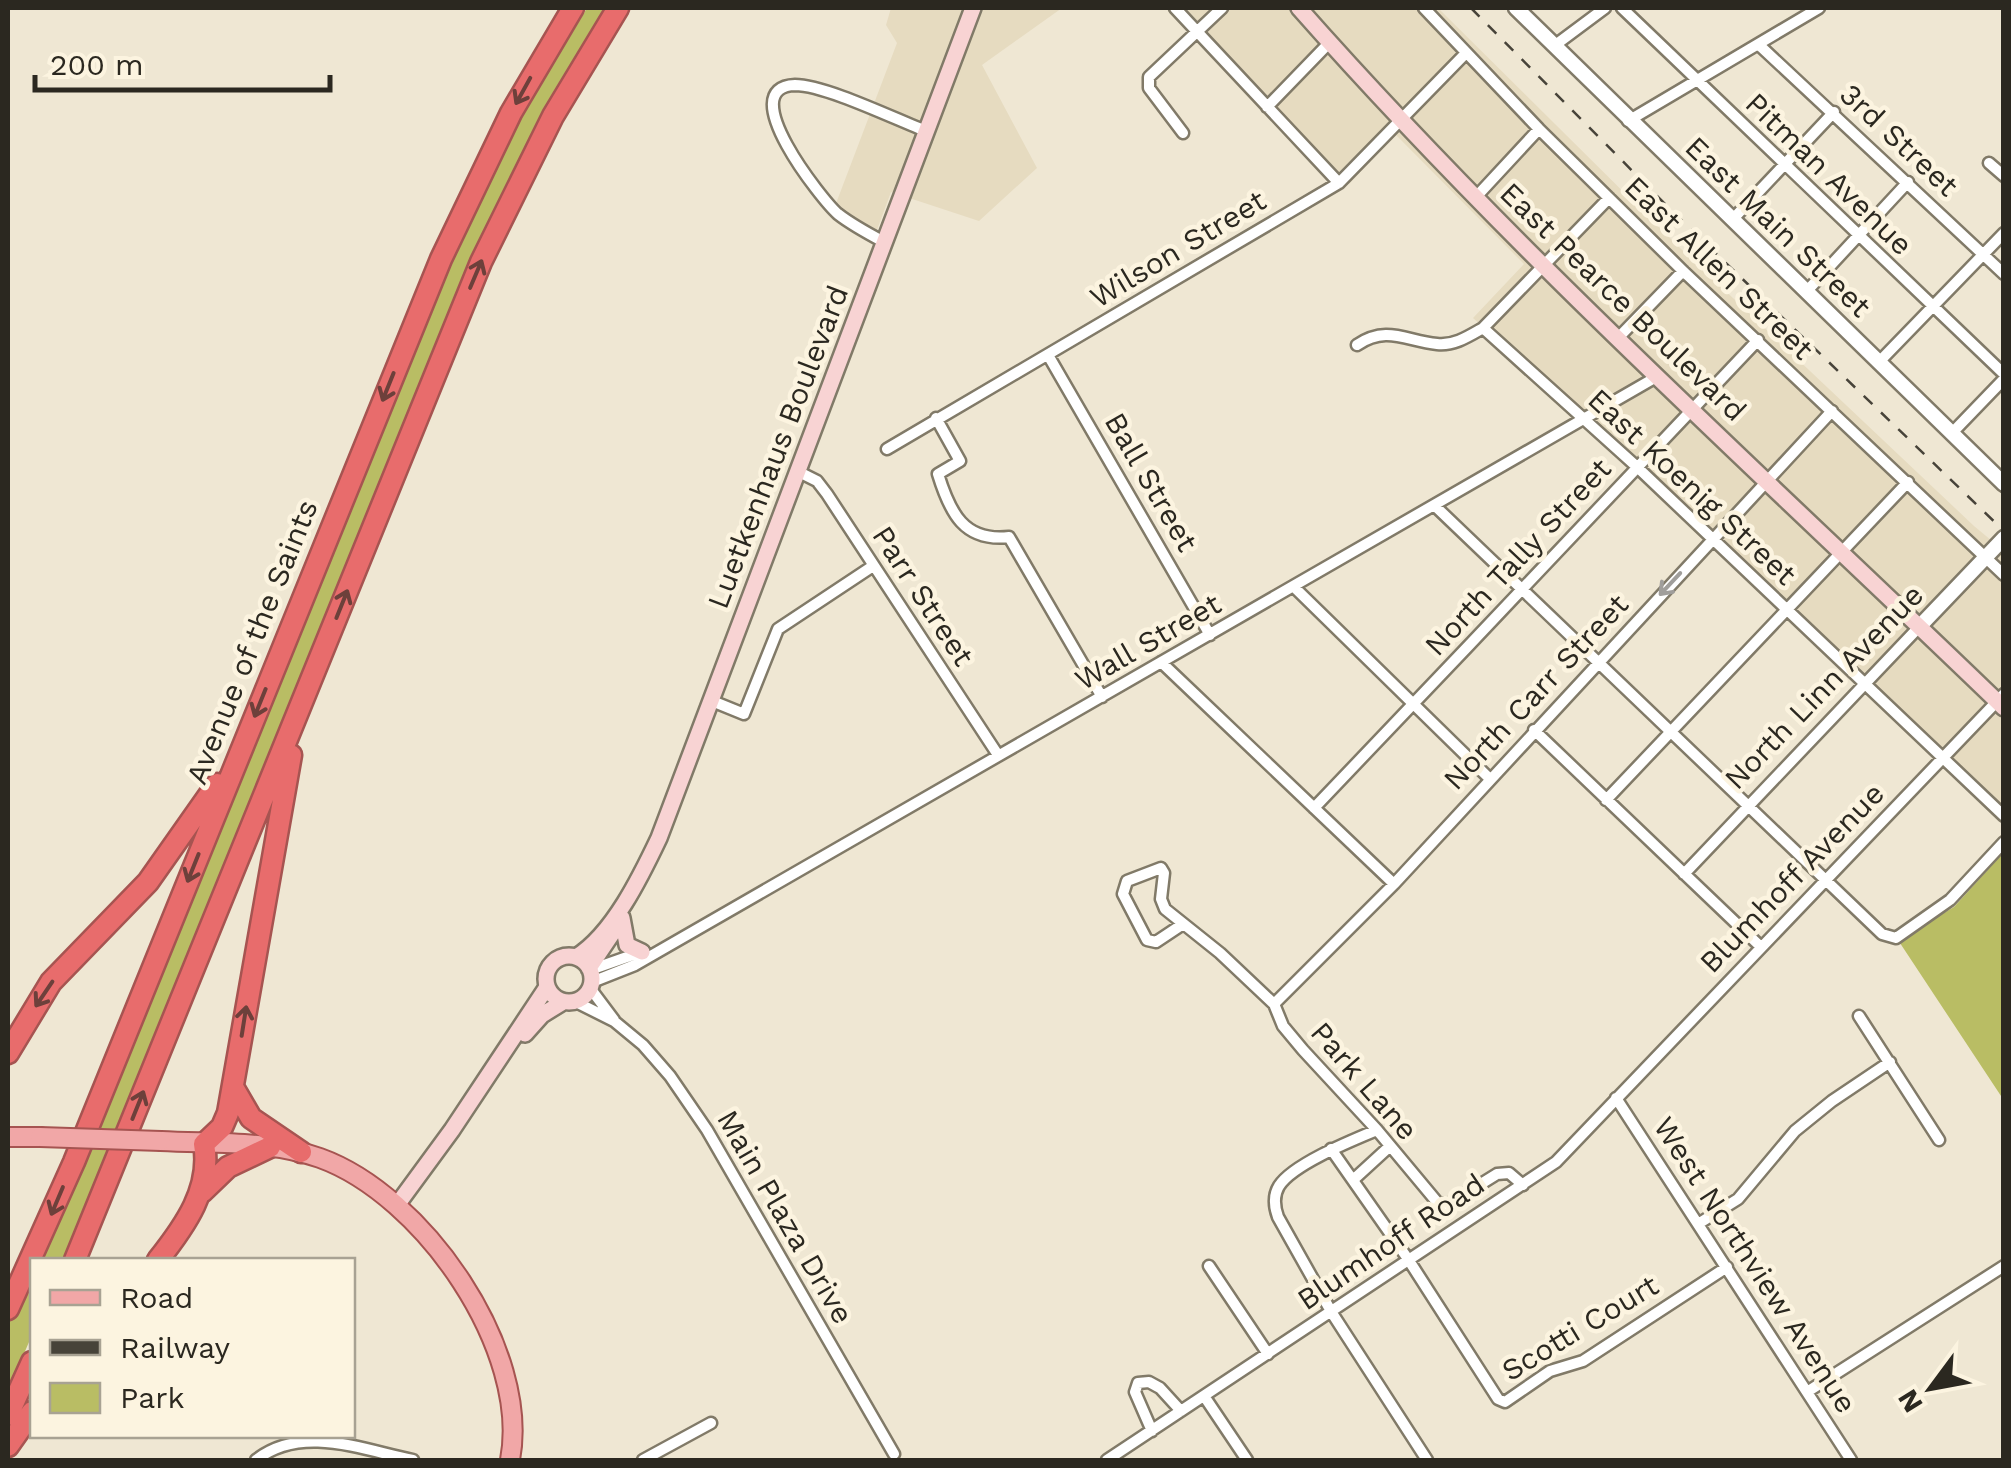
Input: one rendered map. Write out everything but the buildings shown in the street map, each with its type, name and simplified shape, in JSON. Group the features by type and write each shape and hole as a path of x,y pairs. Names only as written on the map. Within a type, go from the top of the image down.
{"highway":[{"name":"Avenue of the Saints","path":"31,1258 74,1162 462,210 511,113 574,8"},
{"path":"76,1258 504,213 553,116 618,8"},
{"path":"200,1194 208,1166 204,1144 222,1127 233,1087 277,822 305,694"},
{"path":"8,1054 52,982 159,868 243,745"},
{"path":"233,1087 251,1118 300,1152"},
{"path":"159,1258 200,1194 228,1167 270,1147"},
{"name":"Avenue of the Saints","path":"8,1309 30,1260"},
{"path":"8,1416 30,1366"},
{"path":"8,1446 30,1415"}],"main road":[{"name":"Luetkenhaus Boulevard","path":"588,973 659,838 973,8"},
{"name":"East Pearce Boulevard","path":"1299,8 1400,120 1542,264 1919,628 2001,701"},
{"path":"624,910 627,945 642,952"},
{"path":"398,1205 546,988 548,967 556,960 588,973 570,1002 542,1015 473,1100"},
{"path":"546,988 553,997 570,1002"},
{"path":"8,1137 270,1147 300,1152 336,1165 377,1187 434,1245 489,1328 513,1406 515,1455"}],"street":[{"path":"1175,8 1339,182"},
{"path":"1182,134 1149,88 1148,77 1222,8"},
{"name":"East Allen Street","path":"1424,8 1683,271 2004,575"},
{"name":"East Main Street","path":"1516,8 2004,484"},
{"path":"1554,46 1605,8"},
{"name":"Pitman Avenue","path":"1622,8 2004,377"},
{"path":"1628,120 1820,8"},
{"path":"1267,107 1330,42"},
{"name":"3rd Street","path":"1758,44 2004,274"},
{"name":"Wilson Street","path":"887,450 1339,182 1466,53"},
{"path":"884,242 836,212 799,164 773,118 776,97 783,88 795,85 816,89 926,130"},
{"path":"1732,220 1834,112"},
{"path":"1476,197 1539,129"},
{"path":"1989,163 2004,176"},
{"path":"1806,292 1908,182"},
{"path":"1357,345 1372,335 1417,338 1437,344 1458,342 1483,328 1609,198"},
{"path":"1878,363 2004,233"},
{"path":"1619,338 1683,271"},
{"name":"East Koenig Street","path":"1483,328 1636,466 2004,816"},
{"name":"North Tally Street","path":"1314,808 1758,340"},
{"name":"Ball Street","path":"1048,355 1210,635"},
{"name":"Wall Street","path":"588,973 636,965 1659,376"},
{"path":"1951,434 2004,377"},
{"name":"North Carr Street","path":"1274,1004 1394,884 1832,411"},
{"path":"936,418 960,461 938,474 950,508 958,521 986,539 1009,536 1102,696"},
{"name":"Parr Street","path":"799,472 817,481 998,755"},
{"path":"1606,800 1908,482"},
{"path":"1435,506 1882,934 1896,938 1950,900 2004,842"},
{"name":"North Linn Avenue","path":"1684,874 2004,538"},
{"path":"712,701 744,714 778,628 873,566"},
{"path":"1294,587 1490,779"},
{"path":"1161,662 1394,884"},
{"name":"Blumhoff Avenue","path":"1616,1098 1942,757 2001,701"},
{"path":"1534,730 1761,947"},
{"name":"Park Lane","path":"1183,924 1156,942 1147,940 1123,894 1127,882 1161,868 1161,899 1165,909 1220,953 1274,1004 1293,1038 1437,1202 1447,1205 1497,1174 1510,1173 1523,1184"},
{"name":"Wall Street","path":"588,973 660,949"},
{"name":"Main Plaza Drive","path":"588,973 614,1021"},
{"name":"Main Plaza Drive","path":"570,1002 614,1021 643,1045 670,1076 707,1130 894,1454"},
{"path":"1859,1016 1939,1140"},
{"path":"1698,1224 1738,1199 1795,1131 1890,1062"},
{"name":"Blumhoff Road","path":"1107,1460 1556,1162 1616,1098"},
{"name":"West Northview Avenue","path":"1616,1098 1851,1460"},
{"path":"1377,1130 1331,1150 1282,1182 1274,1204 1332,1313 1427,1460"},
{"path":"1352,1180 1389,1147"},
{"path":"1331,1150 1408,1260"},
{"name":"Scotti Court","path":"1408,1260 1498,1399 1505,1402 1550,1371 1583,1361 1726,1267"},
{"path":"1209,1266 1268,1354"},
{"path":"1808,1392 2004,1266"},
{"path":"1152,1431 1135,1392 1138,1384 1149,1382 1160,1388 1180,1411"},
{"path":"1204,1396 1248,1460"},
{"path":"643,1460 711,1423"},
{"path":"256,1460 309,1438 413,1460"},
{"path":"668,1447 674,1460"}],"shaded area":[{"path":"891,8 1062,8 982,65 1037,168 979,221 891,192 877,230 835,206 897,43 886,25"},
{"path":"1179,8 1438,8 1679,247 2003,550 2003,810 1473,318 1524,264 1396,135 1349,184"}],"green space":[{"path":"587,8 610,8 545,116 94,1197 89,1196 64,1258 39,1258 114,1082 118,1084 449,266 522,116"},
{"path":"2003,853 2003,1099 1898,940 1954,907"},
{"path":"30,1276 30,1340 8,1391 8,1324"}],"railway":[{"path":"1471,8 1673,212 2004,531"}]}
